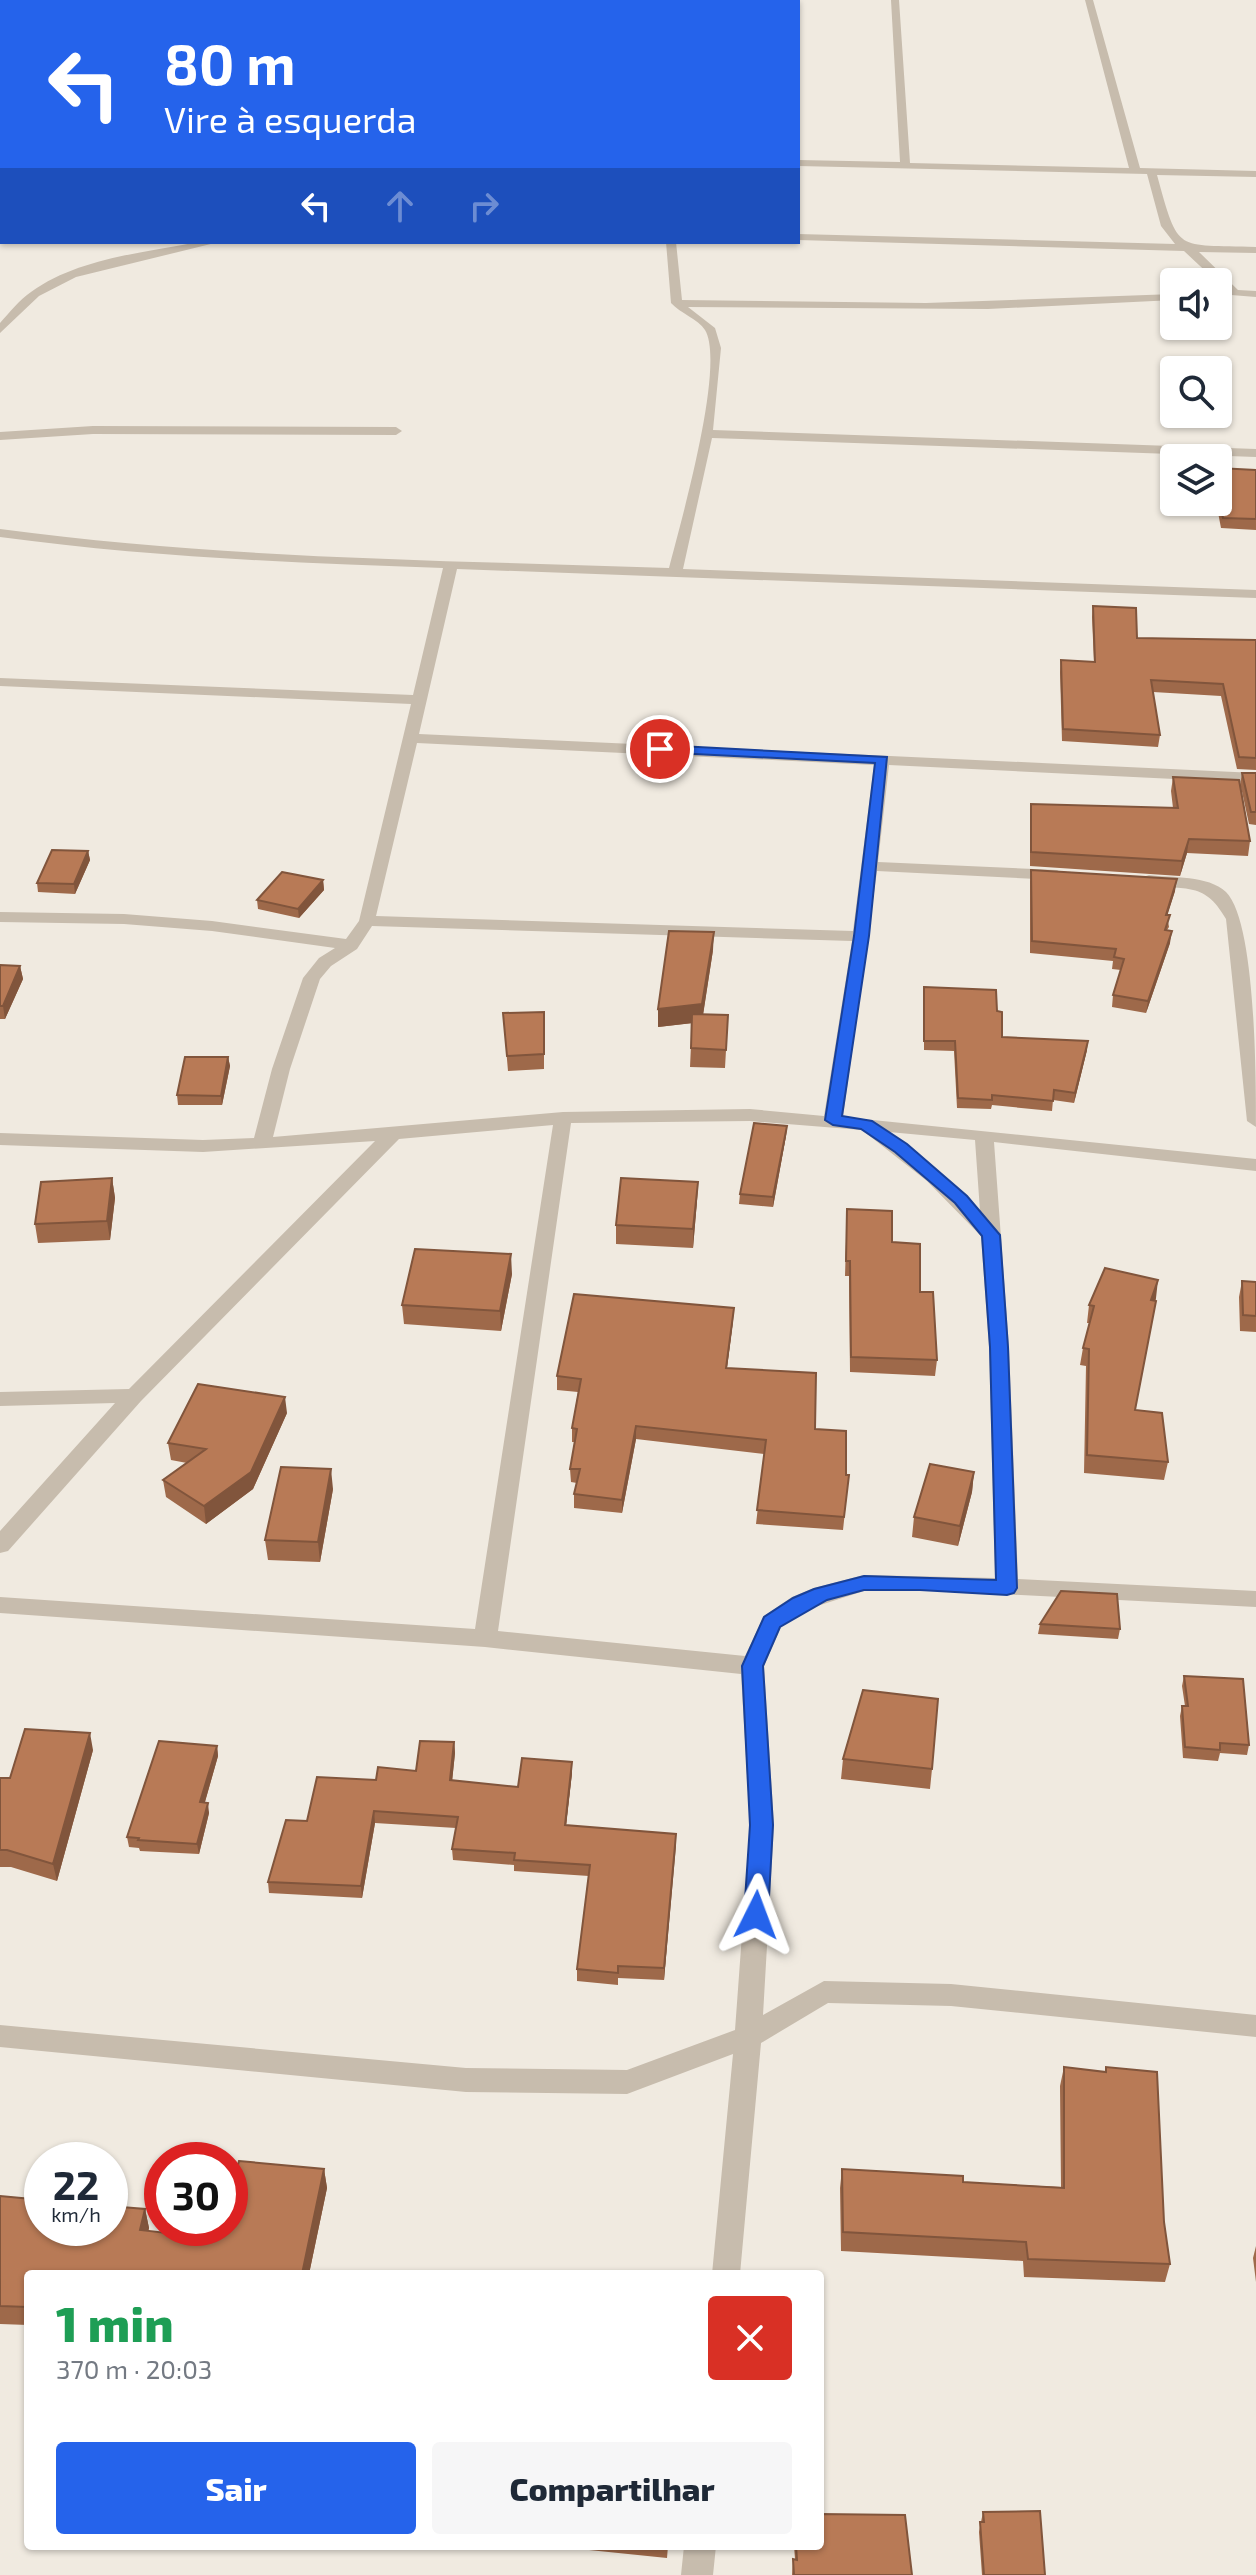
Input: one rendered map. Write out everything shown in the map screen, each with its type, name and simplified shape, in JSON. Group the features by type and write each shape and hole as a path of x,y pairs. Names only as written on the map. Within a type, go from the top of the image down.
{"street":[{"path":"895,0 905,166"},
{"path":"1089,0 1135,170"},
{"path":"800,163 1256,174"},
{"path":"1151,171 1166,226 1186,249 1203,260 1235,293"},
{"path":"800,237 1256,250"},
{"path":"0,330 34,294 59,281 118,263 205,244"},
{"path":"671,244 677,303 711,330 716,352 707,434 675,573"},
{"path":"1232,293 1256,296"},
{"path":"677,303 986,306 1160,298"},
{"path":"0,436 106,430 396,431"},
{"path":"707,434 1256,453"},
{"path":"0,533 87,545 226,556 1256,594"},
{"path":"262,1144 281,1069 312,978 325,962 351,945 367,921 451,564"},
{"path":"0,682 420,700"},
{"path":"411,738 1256,778"},
{"path":"833,1120 861,936 882,760"},
{"path":"869,866 1077,876"},
{"path":"1125,878 1207,887 1221,896 1234,919 1256,1121"},
{"path":"0,917 124,919 351,945"},
{"path":"367,921 861,936"},
{"path":"0,1139 203,1146 392,1135 563,1118 750,1115 833,1120 1256,1165"},
{"path":"485,1638 563,1118"},
{"path":"866,1124 901,1148 961,1200 991,1235"},
{"path":"0,1545 134,1396 392,1135"},
{"path":"984,1135 999,1347 1007,1588"},
{"path":"0,1399 134,1396"},
{"path":"726,2270 748,2037 762,1825 752,1666 772,1622 800,1603 864,1583 920,1582 1256,1599"},
{"path":"0,1605 485,1638 752,1666"},
{"path":"0,2036 466,2080 627,2082 748,2037 824,1992 951,1995 1256,2026"},
{"path":"697,2575 700,2550"}],"building":[{"path":"1232,469 1256,470 1256,519 1223,518 1232,516"},
{"path":"1093,606 1136,608 1137,638 1256,640 1256,758 1239,757 1223,684 1151,680 1160,735 1063,729 1061,660 1095,662"},
{"path":"1242,773 1256,773 1256,812 1251,812"},
{"path":"1173,777 1239,780 1250,841 1189,839 1182,861 1031,852 1031,804 1178,808"},
{"path":"52,850 88,851 74,884 37,883"},
{"path":"1031,870 1177,879 1166,915 1170,915 1165,930 1172,931 1148,1001 1113,995 1124,959 1114,957 1116,949 1032,941"},
{"path":"282,872 323,880 298,909 257,900"},
{"path":"669,931 714,932 702,1004 658,1009"},
{"path":"0,965 20,966 3,1006 0,1006"},
{"path":"924,987 996,990 997,1011 1002,1012 1002,1037 1088,1041 1075,1093 1054,1090 1053,1101 992,1095 992,1100 958,1098 955,1041 924,1041"},
{"path":"544,1012 544,1054 507,1056 503,1013"},
{"path":"692,1014 728,1015 726,1050 691,1048"},
{"path":"185,1057 228,1057 221,1096 177,1095"},
{"path":"754,1123 787,1126 773,1197 740,1194"},
{"path":"112,1178 107,1221 35,1224 41,1182"},
{"path":"621,1178 698,1182 693,1229 616,1225"},
{"path":"847,1209 892,1211 892,1242 920,1244 920,1292 933,1292 937,1360 851,1357 850,1261 846,1261"},
{"path":"415,1249 511,1254 500,1311 402,1305"},
{"path":"1105,1268 1158,1280 1151,1300 1156,1301 1135,1410 1162,1413 1168,1462 1087,1455 1089,1349 1083,1348 1094,1306 1089,1305"},
{"path":"1242,1281 1256,1282 1256,1316 1243,1315"},
{"path":"574,1294 734,1308 726,1368 816,1373 815,1429 846,1431 846,1475 849,1475 844,1517 757,1510 766,1440 636,1426 622,1500 574,1494 580,1469 570,1469 577,1429 572,1428 581,1379 557,1376"},
{"path":"198,1384 285,1397 251,1472 204,1506 163,1480 206,1449 168,1443"},
{"path":"930,1464 974,1472 960,1526 914,1517"},
{"path":"281,1467 331,1469 318,1542 265,1540"},
{"path":"1061,1591 1117,1594 1120,1629 1040,1624"},
{"path":"1184,1676 1243,1679 1249,1745 1220,1743 1220,1750 1185,1747 1182,1706 1188,1706"},
{"path":"863,1690 938,1699 932,1769 843,1759"},
{"path":"25,1729 90,1733 53,1864 0,1850 0,1778 10,1778"},
{"path":"159,1741 217,1746 200,1802 208,1803 197,1844 127,1837"},
{"path":"420,1741 454,1742 450,1780 518,1787 522,1758 572,1762 565,1825 676,1834 664,1968 618,1966 618,1973 577,1969 590,1865 514,1860 515,1853 452,1849 458,1817 374,1811 361,1886 268,1882 286,1820 307,1821 317,1777 376,1780 378,1767 416,1771"},
{"path":"1064,2067 1106,2072 1106,2067 1157,2072 1164,2222 1170,2264 1028,2259 1026,2242 843,2232 842,2169 963,2176 963,2182 1064,2188"},
{"path":"248,2162 324,2169 303,2270 24,2270 24,2307 0,2306 0,2196 24,2198 24,2246 128,2246 128,2208 144,2209 140,2230 144,2230 144,2246 248,2246"},
{"path":"1040,2511 1045,2575 984,2575 980,2522 984,2522 983,2512"},
{"path":"824,2514 905,2515 912,2575 794,2575 793,2559 797,2560 796,2550 824,2550"}],"route":[{"path":"660,749 882,760 861,936 833,1120 866,1124 901,1148 961,1200 991,1235 999,1347 1007,1588 920,1582 864,1583 800,1603 772,1622 752,1666 762,1825 756,1915"}]}
